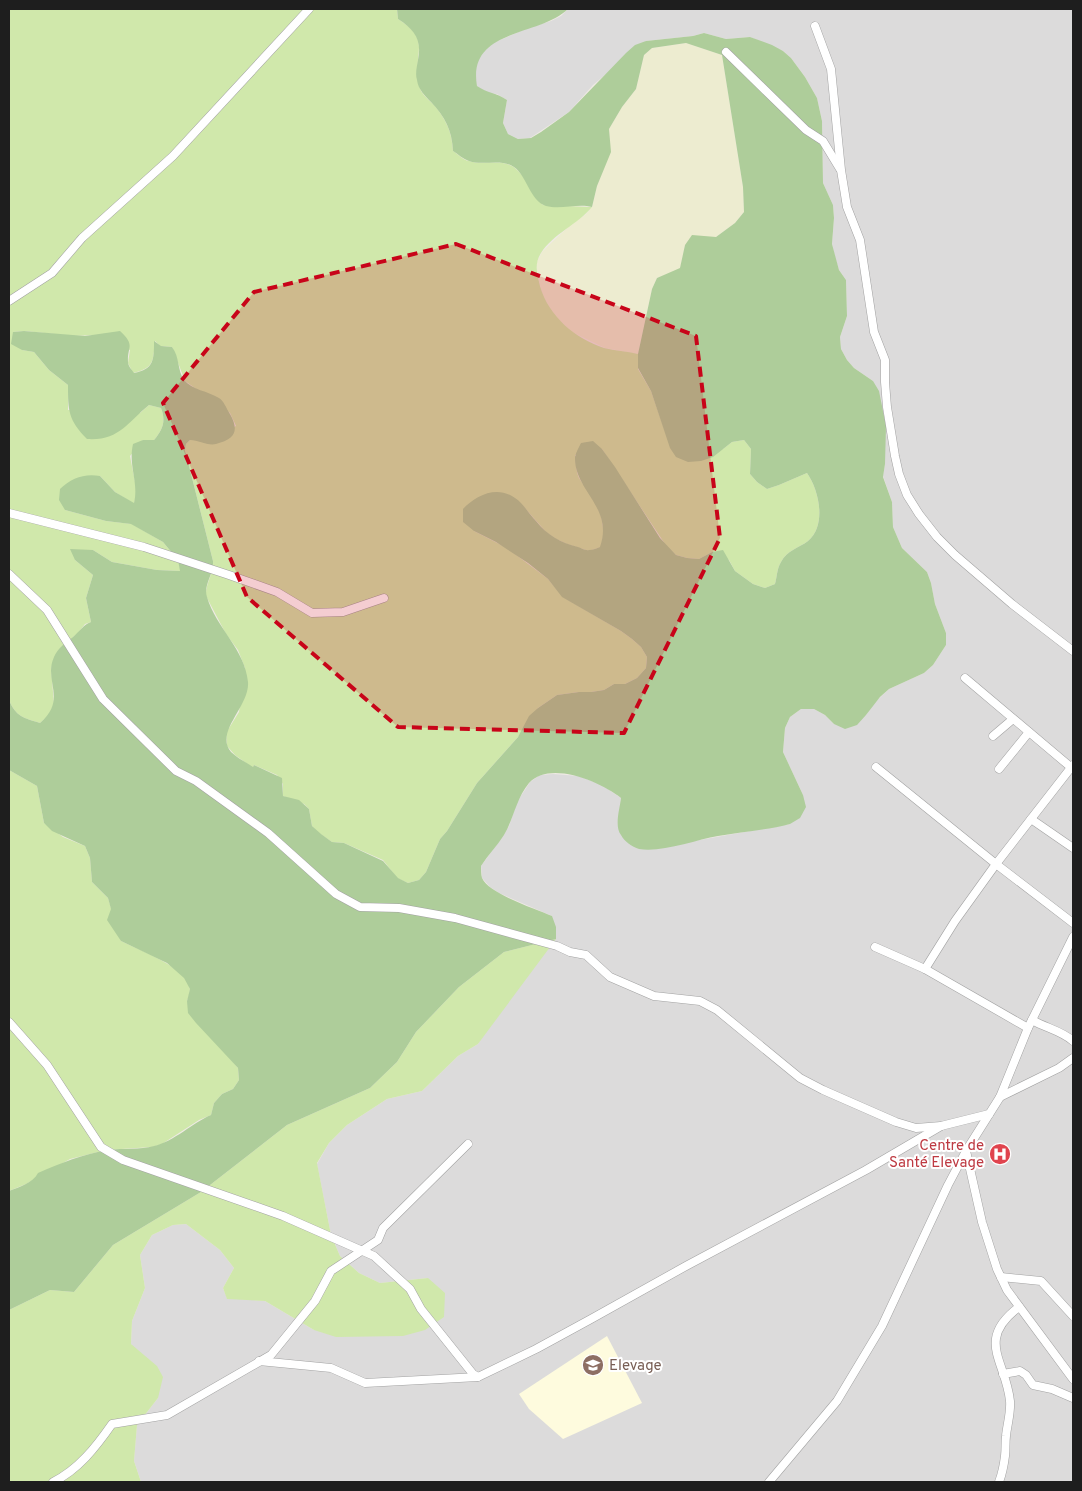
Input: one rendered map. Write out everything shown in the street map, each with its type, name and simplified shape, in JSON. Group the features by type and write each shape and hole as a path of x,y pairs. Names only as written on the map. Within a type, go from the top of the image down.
{"street":[{"path":"9,301 52,273 82,238 173,156 309,9"},
{"path":"815,26 831,69 846,207 860,240 874,332 885,360 887,407 899,474 919,514 955,556 1019,610 1073,651"},
{"path":"726,52 799,123 823,141 841,170"},
{"path":"9,513 144,547 220,572 277,592 312,613 343,612 384,598"},
{"path":"9,574 47,610 103,699 176,771 196,781 268,833 336,894 360,907 399,908 455,918 557,946 570,952 586,955 610,977 654,996 700,1001 718,1010 800,1078 896,1122 916,1128 941,1126 989,1114"},
{"path":"925,969 954,921 996,864 1073,767 965,678"},
{"path":"993,736 1013,719"},
{"path":"999,769 1011,762 1029,732"},
{"path":"876,767 996,864 1073,923"},
{"path":"1031,819 1073,848"},
{"path":"770,1482 836,1401 882,1326 948,1185 966,1151 1000,1097 1028,1028 1073,937"},
{"path":"875,947 925,969 1028,1028"},
{"path":"1032,1020 1045,1028 1066,1035 1073,1041"},
{"path":"9,1022 47,1065 101,1147 123,1160 283,1216 374,1256 410,1289 421,1309 473,1374 478,1377"},
{"path":"1000,1097 1059,1068 1073,1058"},
{"path":"259,1361 331,1368 365,1383 478,1377 592,1319 686,1266 866,1170 941,1126"},
{"path":"53,1482 65,1476 95,1449 112,1424 167,1415 271,1355 315,1301 331,1271 378,1240 383,1228 468,1144"},
{"path":"966,1151 982,1222 1007,1290 1073,1379"},
{"path":"1001,1277 1041,1281 1073,1316"},
{"path":"999,1482 1006,1454 1010,1403 1007,1384 996,1353 996,1337 998,1328 1008,1315 1019,1307"},
{"path":"1002,1374 1020,1371 1026,1375 1033,1385 1052,1389 1073,1398"}],"highlighted area":[{"path":"456,244 696,336 720,538 624,733 398,727 247,597 163,403 254,292"}],"shaded area":[{"path":"568,9 1073,9 1073,1482 141,1482 134,1461 137,1425 158,1398 131,1344 132,1321 145,1288 140,1255 152,1235 173,1225 186,1224 220,1250 234,1268 223,1288 227,1298 265,1301 314,1330 428,1278 380,1283 359,1273 340,1256 331,1235 317,1164 329,1143 347,1125 387,1099 422,1091 458,1056 478,1044 552,916 499,893 482,878 481,866 509,826 517,802 530,782 540,775 553,774 579,776 602,785 621,798 620,810 649,849 790,824 803,795 783,752 785,728 790,717 801,709 814,709 825,715 834,724 866,715 872,705 889,689 924,673 933,665 946,645 946,633 935,604 927,572 902,548 893,527 892,502 883,476 885,464 873,381 854,368 841,349 840,337 847,316 846,280 839,270 832,244 833,205 823,183 822,121 817,98 805,77 791,58 783,51 750,37 726,39 704,33 646,41 593,85 569,112 530,138 518,139 508,134 503,123 507,100 497,94 486,93 477,86 474,74 477,62 484,51 493,43 528,28 551,21 561,16"},
{"name":"Elevage","path":"607,1336 642,1403 563,1439 529,1409 519,1394"}],"green space":[{"path":"9,9 397,9 398,19 415,34 418,40 418,69 421,91 445,121 450,132 453,151 463,158 474,162 504,163 515,168 543,205 592,207 580,219 552,240 537,261 537,273 544,297 564,325 593,344 608,349 638,354 638,369 651,391 667,437 723,449 732,442 744,440 751,449 750,474 767,489 807,473 811,480 818,498 818,526 808,541 784,558 779,567 775,584 765,588 753,584 735,571 729,560 712,552 699,559 676,555 667,547 602,449 575,455 579,478 593,498 601,516 603,535 601,547 589,551 556,539 546,532 523,506 474,531 507,548 548,579 563,597 632,639 641,647 647,657 646,668 637,678 625,684 614,684 604,690 557,695 538,708 518,737 477,783 440,839 426,872 419,880 408,883 397,878 383,860 344,843 332,842 316,831 312,826 309,809 304,804 283,796 283,784 277,775 254,765 253,768 235,755 227,746 226,733 239,712 245,668 238,650 226,634 206,596 213,561 185,450 186,444 190,440 203,442 236,426 230,413 185,381 172,347 160,346 155,341 152,362 145,369 133,373 128,363 130,350 97,335 74,336 25,331 13,332 22,350 34,352 49,370 68,385 68,410 140,413 149,405 161,408 163,425 160,432 154,440 143,440 130,456 137,492 134,504 115,492 100,476 65,510 106,521 132,524 163,542 178,560 181,571 157,570 112,562 93,550 75,560 93,575 86,598 91,622 85,624 78,633 61,647 51,668 54,704 49,715 40,723 29,720 15,710 9,700"},
{"path":"397,9 568,9 555,18 508,36 494,44 483,53 477,67 477,86 507,100 503,123 508,134 518,139 531,138 569,112 626,53 635,45 646,41 704,33 726,39 750,37 772,45 791,58 817,98 822,121 823,183 833,205 832,244 839,270 846,280 847,316 840,337 841,349 854,368 873,381 879,391 886,426 883,477 892,502 893,527 902,548 927,572 935,604 946,633 946,645 933,665 924,673 889,689 857,725 845,729 834,724 825,715 814,709 801,709 790,717 785,728 783,752 803,795 806,807 800,818 790,824 718,836 668,848 639,849 626,842 619,831 618,822 621,798 589,780 575,776 549,773 538,776 525,789 504,835 481,866 481,874 486,884 494,890 552,916 556,927 556,939 504,952 459,987 416,1032 397,1062 370,1088 287,1125 201,1192 113,1245 74,1292 50,1290 9,1310 9,1191 29,1182 38,1173 81,1156 108,1150 149,1147 162,1144 211,1115 214,1103 222,1094 233,1089 239,1080 238,1068 188,1013 187,1001 190,989 184,978 167,963 121,941 107,920 111,909 108,898 92,882 90,858 85,846 52,831 44,823 37,786 9,770 9,700 21,716 40,723 48,714 54,698 51,666 54,657 62,646 91,622 86,598 93,575 75,560 70,549 93,550 112,562 157,570 180,571 178,560 163,542 131,524 106,521 65,510 59,500 60,489 69,482 78,477 94,475 100,476 115,492 134,503 133,444 143,440 154,440 163,425 161,408 149,405 115,434 98,439 87,439 76,426 70,414 68,385 49,370 34,352 22,350 11,344 13,332 24,331 85,336 120,331 128,340 130,346 128,363 134,373 146,369 152,363 154,341 161,346 172,347 184,380 191,386 219,398 224,403 233,420 235,429 232,437 216,444 206,444 190,440 186,444 185,450 213,561 206,588 207,597 217,619 242,659 248,682 244,700 229,727 227,744 233,754 253,767 254,765 282,778 283,796 299,800 309,809 312,826 321,834 332,842 344,843 383,861 398,878 408,883 419,880 426,872 440,839 477,783 518,737 529,716 557,695 604,690 614,684 625,684 637,678 646,668 647,657 641,647 632,639 562,597 548,579 528,563 496,542 474,531 463,522 463,509 468,504 487,493 501,492 508,494 518,500 540,526 555,538 586,550 600,547 603,533 602,521 598,510 580,480 576,469 575,457 581,443 593,441 602,449 615,467 660,538 676,555 699,559 712,552 723,550 735,571 753,584 765,588 775,584 779,567 784,558 808,541 818,526 818,498 807,473 767,489 750,474 751,449 744,440 732,442 713,457 701,461 688,462 676,457 670,448 651,391 638,368 638,354 652,289 657,278 680,268 685,245 692,235 716,237 735,223 744,212 743,187 722,55 686,43 652,48 644,55 636,89 622,107 609,129 611,152 597,186 592,207 552,207 546,206 536,199 522,176 509,164 469,161 453,151 447,124 424,95 418,83 416,70 419,53 418,41 409,27 398,19"},
{"path":"686,43 722,55 743,187 744,212 735,223 716,237 685,245 680,269 657,278 652,289 638,354 605,348 572,332 555,316 543,296 537,274 537,262 542,252 550,244 592,207 597,186 610,152 609,129 622,107 636,89 644,55 652,48"},
{"path":"9,770 37,786 44,823 63,837 85,846 90,858 92,882 108,898 121,941 161,960 180,973 187,981 190,989 187,1001 238,1068 239,1080 233,1089 222,1094 214,1103 211,1115 199,1120 162,1144 152,1147 106,1150 70,1159 26,1184 9,1191"},
{"path":"556,939 478,1044 458,1056 422,1091 387,1099 347,1125 329,1143 317,1163 331,1235 340,1256 359,1273 380,1283 428,1278 445,1293 444,1317 425,1330 403,1336 336,1337 314,1330 265,1301 227,1299 223,1288 234,1268 220,1250 186,1224 173,1225 152,1235 140,1255 145,1288 132,1321 131,1344 157,1366 163,1377 158,1398 137,1425 134,1461 141,1482 9,1482 9,1310 50,1290 74,1292 113,1245 201,1192 287,1125 370,1088 397,1062 416,1032 459,987 504,952"}],"place":[{"name":"Centre de Santé Elevage","path":"1000,1154"},
{"name":"Elevage","path":"593,1365"}]}
